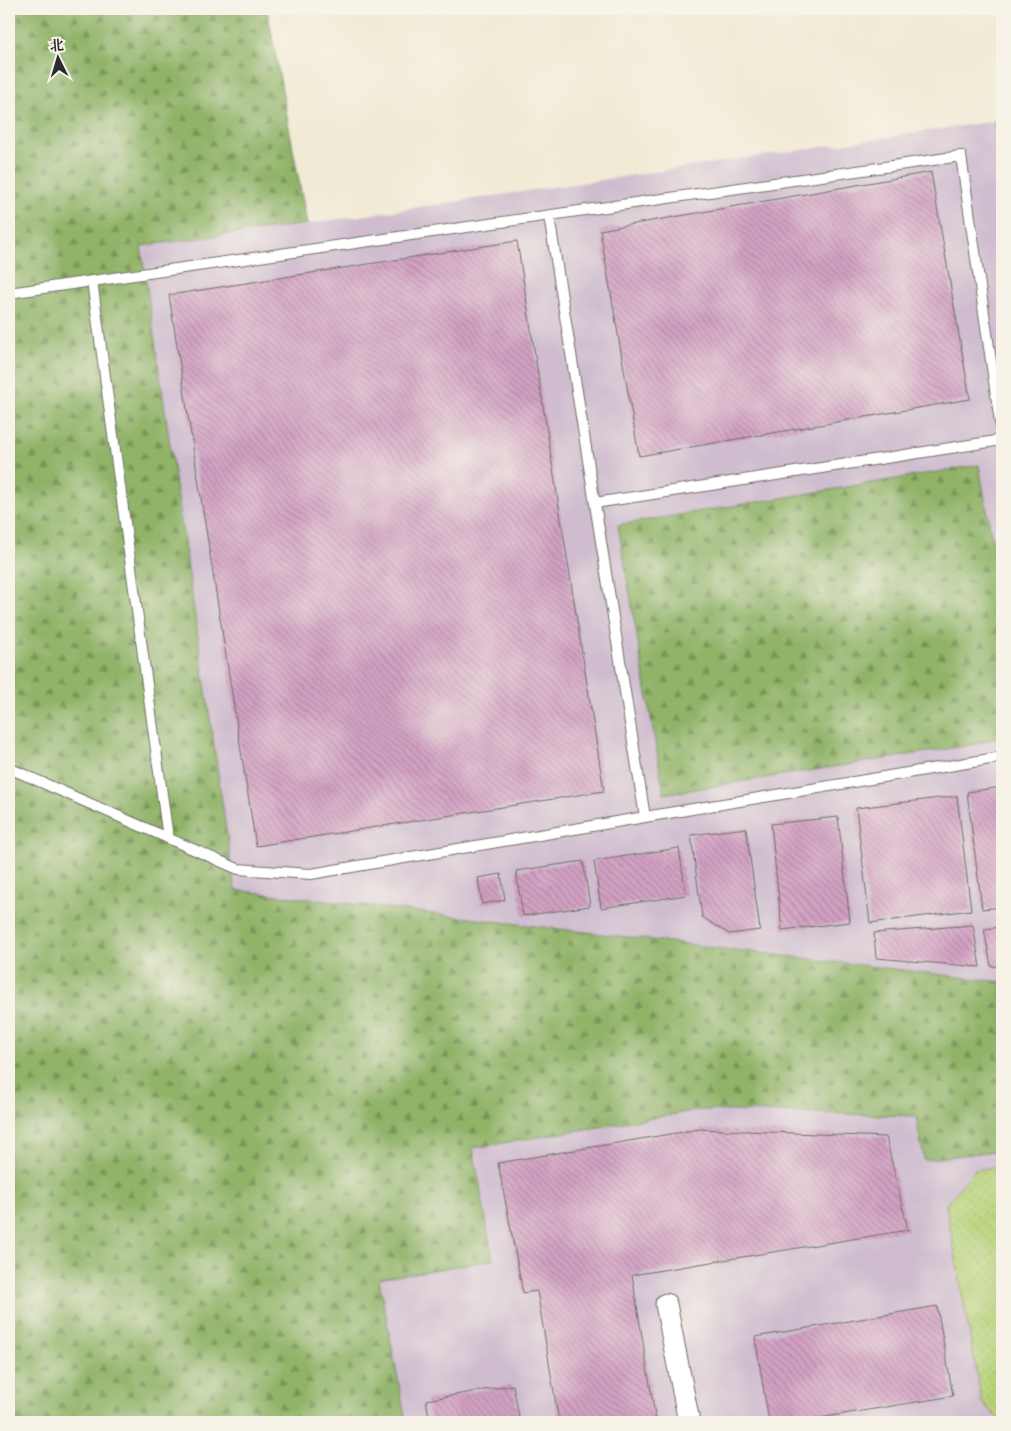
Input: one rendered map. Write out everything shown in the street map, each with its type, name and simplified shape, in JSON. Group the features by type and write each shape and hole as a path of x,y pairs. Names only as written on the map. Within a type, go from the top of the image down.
{"street":[{"path":"666,1304 689,1422"}],"lane":[{"path":"9,293 961,156 1002,438 595,503"},
{"path":"549,216 644,817"},
{"path":"92,281 168,838"},
{"path":"9,768 238,869 311,874 1002,758"}],"shaded area":[{"path":"994,121 1002,179 1002,982 235,890 141,246 307,224"},
{"path":"700,1110 916,1116 924,1160 1002,1150 1002,1422 406,1422 379,1279 493,1260 473,1148"}],"green space":[{"path":"9,9 267,9 307,224 141,246 235,890 1002,982 1002,1150 924,1160 916,1116 700,1110 473,1148 493,1260 379,1279 406,1422 9,1422"},
{"path":"1002,119 1002,179 994,121"},
{"path":"979,465 1002,596 1002,736 972,745 664,794 618,525"},
{"path":"1002,1166 1002,1421 982,1403 946,1204 975,1170"}],"building":[{"path":"931,172 970,399 639,456 600,230"},
{"path":"517,241 604,791 256,846 169,295"},
{"path":"1002,787 1002,907 982,909 967,792"},
{"path":"957,796 971,910 870,923 856,808"},
{"path":"838,817 850,922 782,930 771,824"},
{"path":"746,828 760,930 729,934 702,917 691,835"},
{"path":"679,848 686,895 601,908 594,861"},
{"path":"583,861 590,906 523,916 516,871"},
{"path":"501,874 505,900 482,904 478,878"},
{"path":"973,925 980,967 876,958 874,933"},
{"path":"1002,927 1002,967 991,966 984,929"},
{"path":"700,1129 886,1137 908,1230 632,1275 656,1422 559,1422 537,1291 523,1293 498,1163"},
{"path":"937,1306 953,1396 795,1422 769,1422 755,1337"},
{"path":"513,1385 520,1422 430,1422 426,1400"}]}
